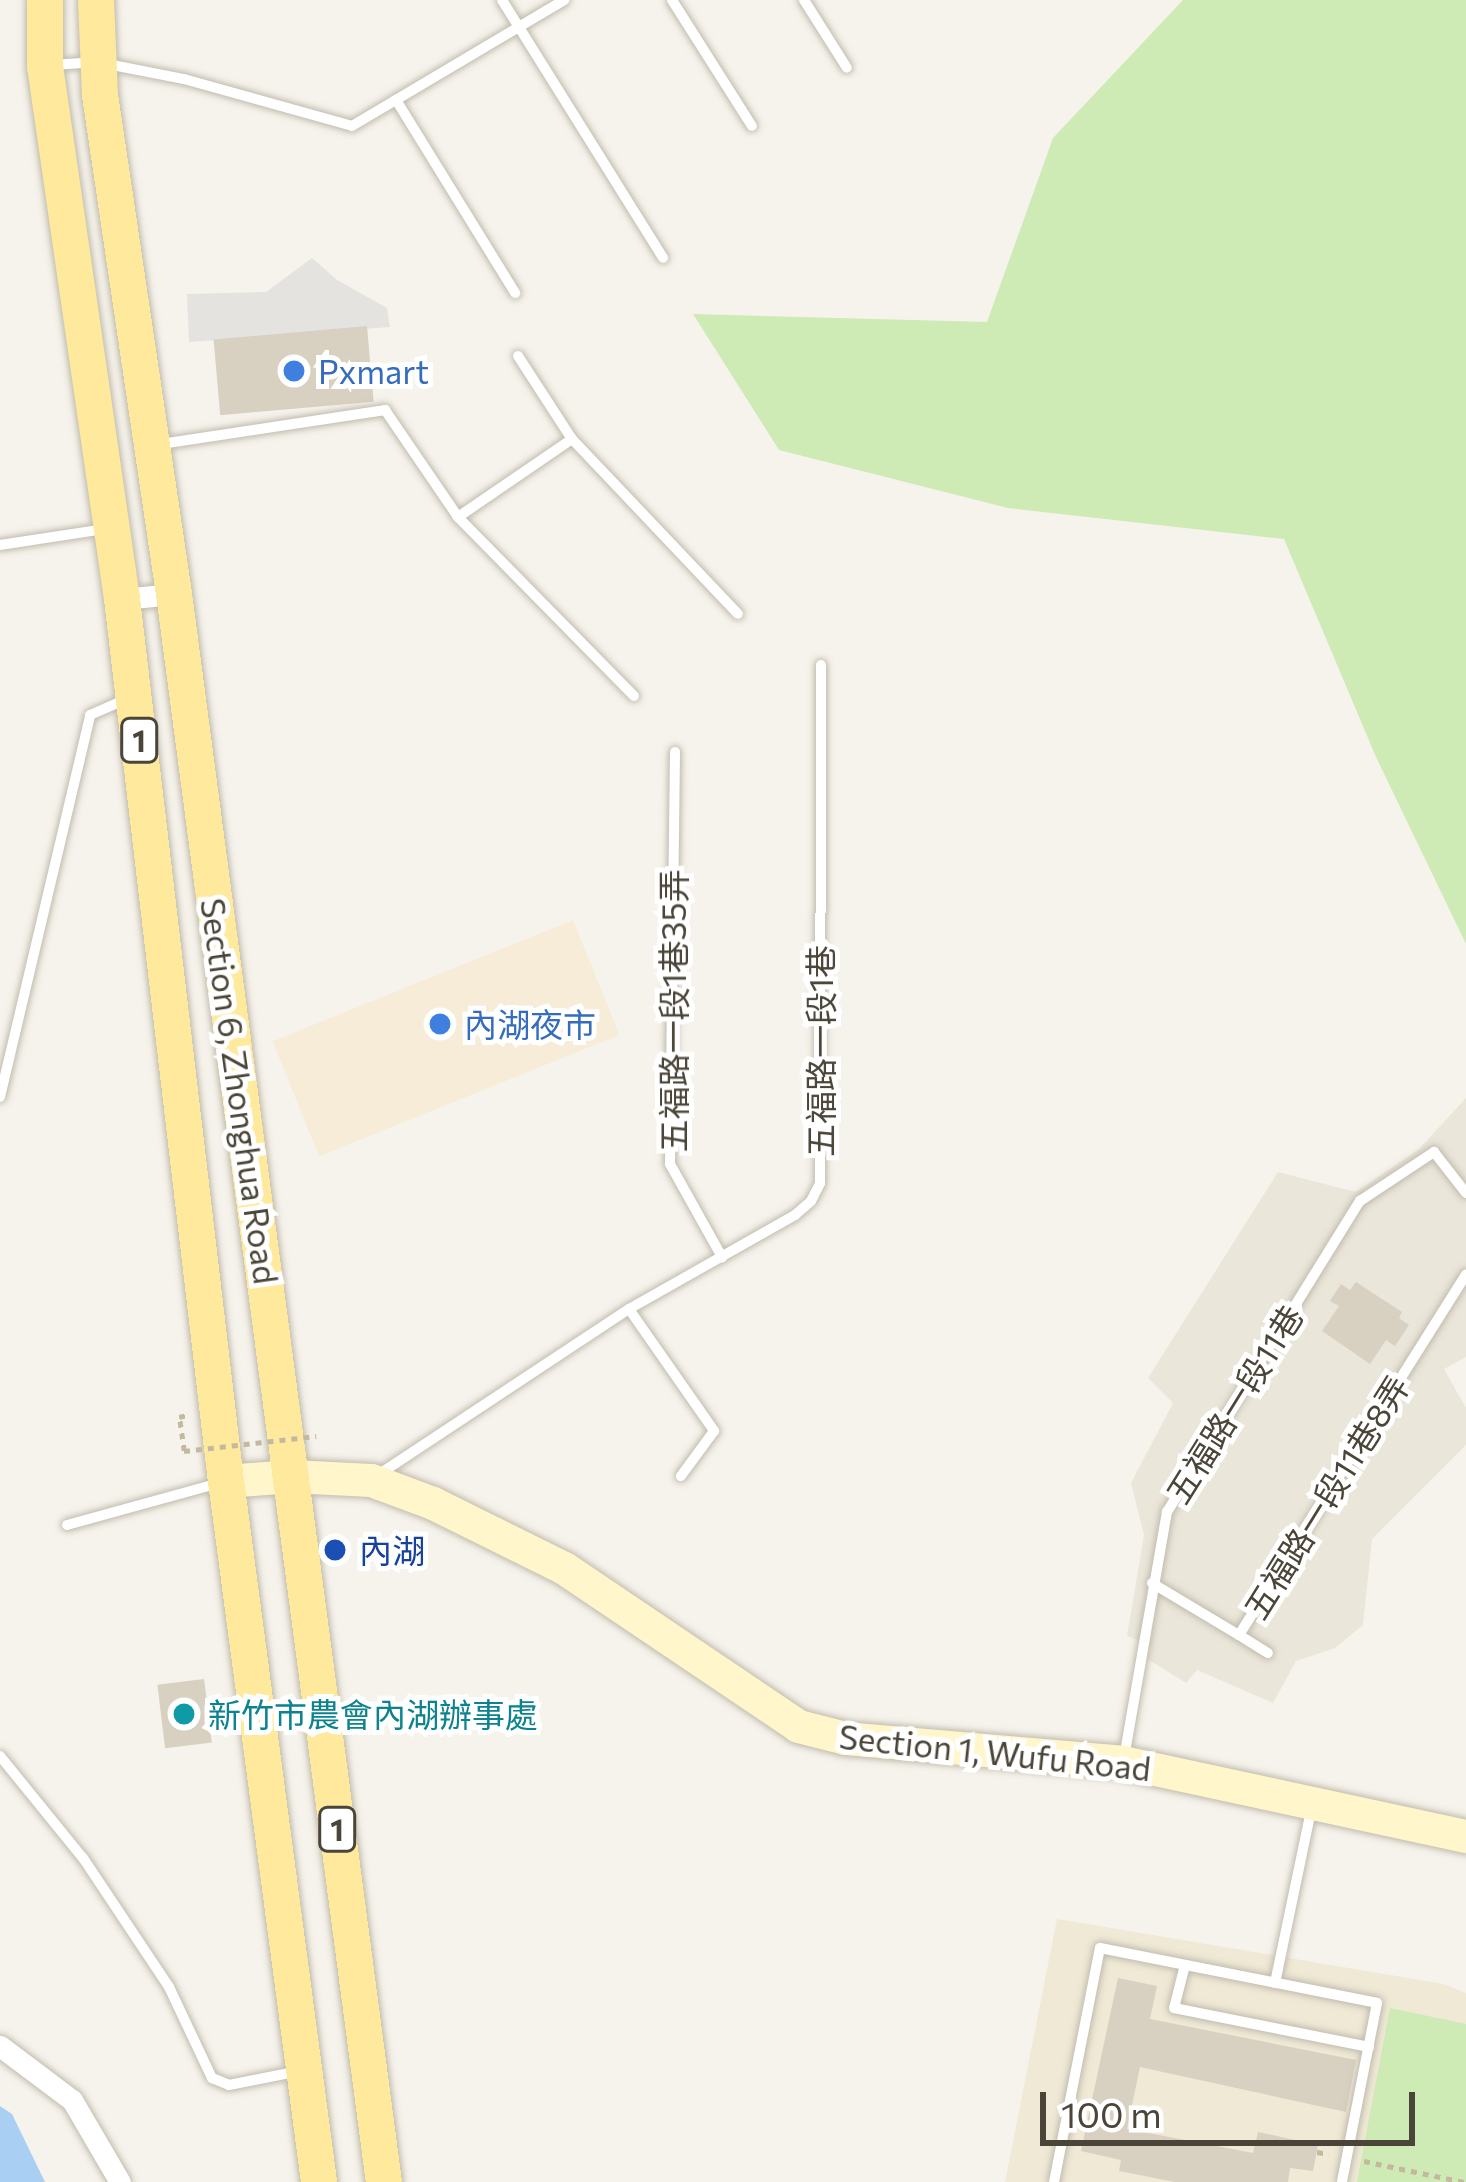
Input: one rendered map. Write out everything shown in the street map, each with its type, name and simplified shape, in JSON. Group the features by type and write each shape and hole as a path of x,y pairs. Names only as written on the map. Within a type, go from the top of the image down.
{"main road":[{"name":"Section 6, Zhonghua Road","path":"45,0 45,66 122,599 226,1481 319,2182"},
{"name":"Section 6, Zhonghua Road","path":"96,0 97,62 174,594 384,2182"},
{"name":"Section 1, Wufu Road","path":"226,1481 291,1476 371,1480 433,1502 564,1568 761,1706 798,1726 844,1738 1123,1762 1466,1835"}],"street":[{"path":"122,599 174,594"},
{"path":"0,2046 72,2100 120,2182"}],"lane":[{"path":"502,0 663,258"},
{"path":"45,66 97,62 184,79 352,126 564,0"},
{"path":"671,0 752,126"},
{"path":"804,0 847,68"},
{"path":"396,100 515,293"},
{"path":"518,356 572,439 738,614"},
{"path":"152,445 385,410 458,517 634,697"},
{"path":"458,517 572,439"},
{"path":"0,545 112,528"},
{"name":"五福路一段1巷","path":"371,1480 628,1309 795,1216 820,1183 821,665"},
{"path":"0,1097 90,715 134,696"},
{"name":"五福路一段1巷35弄","path":"675,752 670,1164 722,1257"},
{"path":"0,1030 14,1032"},
{"name":"五福路一段11巷","path":"1123,1762 1167,1511 1360,1201 1434,1152 1466,1193"},
{"name":"五福路一段11巷8弄","path":"1152,1583 1239,1635 1466,1274"},
{"path":"628,1309 714,1431 681,1476"},
{"path":"67,1525 226,1481"},
{"path":"1239,1635 1268,1653"},
{"path":"0,1756 83,1858 157,1969 212,2078 229,2086 303,2071"},
{"path":"1274,1983 1312,1803"},
{"path":"1054,2182 1100,1948 1377,2003 1342,2182"},
{"path":"1185,1965 1174,2008 1369,2047"}],"path":[{"path":"190,1437 187,1415 179,1417 184,1451 316,1436"},
{"path":"1317,2152 1464,2182"}],"shaded area":[{"path":"312,258 337,280 387,308 390,327 189,342 187,294 266,292"},
{"name":"內湖夜市","path":"573,920 619,1035 319,1156 273,1041"},
{"path":"1466,1098 1466,1357 1444,1369 1466,1408 1466,1445 1372,1539 1363,1625 1335,1648 1296,1661 1273,1703 1197,1670 1186,1683 1146,1658 1149,1644 1127,1636 1144,1535 1131,1483 1173,1403 1148,1378 1278,1172 1356,1192 1419,1149"},
{"path":"1057,1919 1444,1984 1466,1993 1466,2182 1005,2182"}],"green space":[{"path":"1183,0 1466,0 1466,944 1376,757 1284,539 1008,508 779,450 693,314 987,322 1053,138"},
{"path":"1390,2008 1466,2024 1466,2182 1357,2182"}],"water":[{"path":"0,2106 12,2114 45,2182 0,2182"}],"building":[{"name":"Pxmart","path":"367,326 374,402 220,415 214,339"},
{"path":"1356,1282 1402,1312 1399,1318 1409,1325 1395,1346 1386,1340 1370,1364 1322,1331 1339,1306 1330,1301 1341,1284 1350,1290"},
{"name":"新竹市農會內湖辦事處","path":"204,1679 212,1743 165,1748 157,1685"},
{"path":"1118,1978 1157,1986 1150,2019 1356,2060 1346,2112 1140,2067 1127,2129 1253,2153 1258,2132 1318,2145 1313,2171 1290,2168 1288,2182 1175,2182 1119,2171 1121,2160 1081,2151"}],"place":[{"name":"Pxmart","path":"294,371"},
{"name":"內湖夜市","path":"440,1024"},
{"name":"內湖","path":"335,1550"},
{"name":"新竹市農會內湖辦事處","path":"184,1714"}]}
